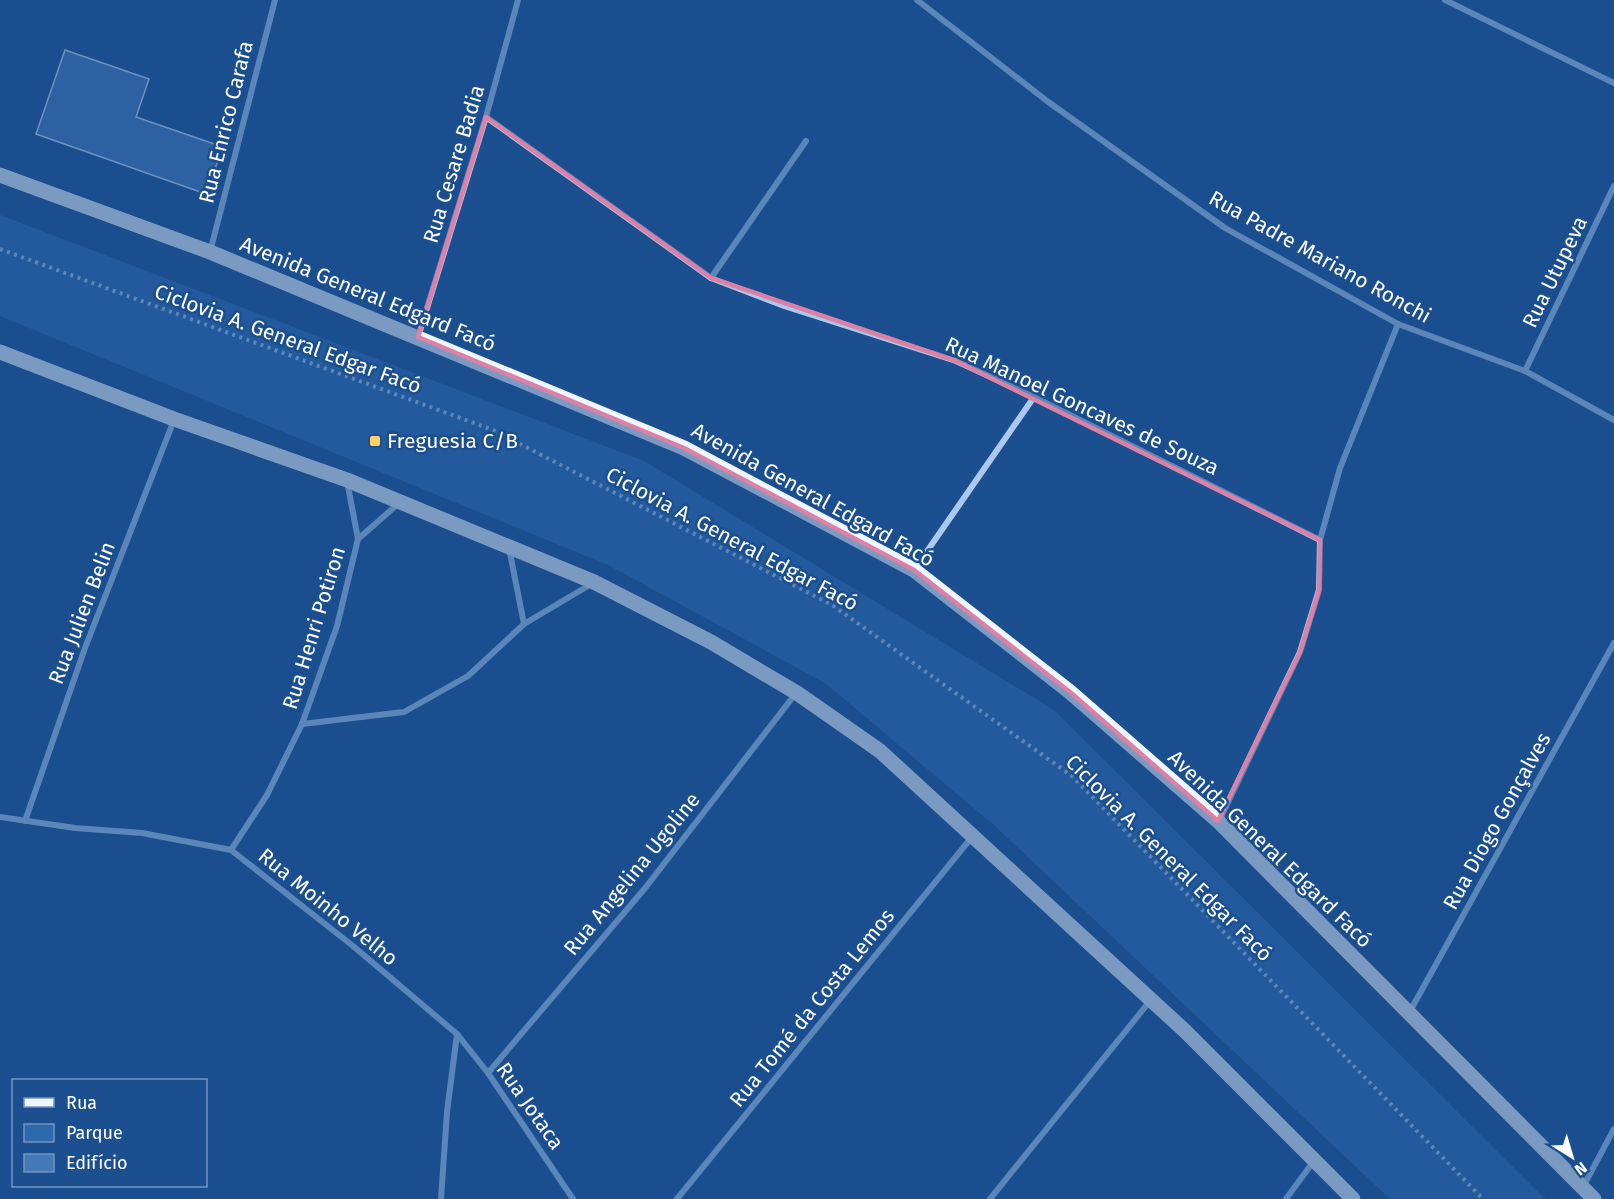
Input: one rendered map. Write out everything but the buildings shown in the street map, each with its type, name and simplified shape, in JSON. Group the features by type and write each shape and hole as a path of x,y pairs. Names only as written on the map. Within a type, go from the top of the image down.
{"main road":[{"name":"Avenida General Edgard Facó","path":"0,175 210,252 684,448 914,570 1070,692 1218,821 1594,1199"},
{"path":"0,352 174,419 347,480 594,582 711,642 797,693 880,751 1151,1000 1353,1199"}],"street":[{"name":"Rua Enrico Carafa","path":"210,252 274,0"},
{"name":"Rua Cesare Badia","path":"418,337 486,117 518,0"},
{"name":"Rua Padre Mariano Ronchi","path":"916,0 1047,102 1225,228 1398,324 1525,371 1614,420"},
{"path":"1448,1 1614,83"},
{"name":"Rua Manoel Goncaves de Souza","path":"486,117 711,278 784,306 956,361 1034,397 1320,540"},
{"path":"711,278 806,141"},
{"name":"Rua Utupeva","path":"1525,371 1614,186"},
{"path":"1218,821 1300,652 1319,590 1320,540 1340,468 1398,324"},
{"path":"914,570 1034,397"},
{"name":"Rua Julien Belin","path":"25,821 85,648 174,419"},
{"name":"Rua Henri Potiron","path":"231,850 267,795 303,724 337,626 358,539 347,480"},
{"name":"Rua Henri Potiron","path":"358,539 401,502"},
{"path":"508,547 524,624"},
{"path":"303,724 404,712 468,676 524,624 594,582"},
{"name":"Rua Diogo Gonçalves","path":"1409,1014 1614,643"},
{"name":"Rua Angelina Ugoline","path":"488,1073 646,887 797,693"},
{"name":"Rua Moinho Velho","path":"0,817 142,833 231,850 353,946 457,1034"},
{"name":"Rua Tomé da Costa Lemos","path":"677,1199 972,837"},
{"path":"990,1199 1151,1000"},
{"path":"441,1199 447,1112 457,1034"},
{"name":"Rua Jotaca","path":"457,1034 488,1073 573,1199"},
{"path":"1583,1187 1614,1129"},
{"path":"1286,1199 1313,1162"}],"path":[{"name":"Ciclovia A. General Edgar Facó","path":"0,249 493,430 832,605 1072,776 1483,1199"}],"highlighted area":[{"path":"486,117 711,278 956,361 1320,540 1319,590 1300,652 1218,821 1070,692 914,570 684,448 418,337"}],"green space":[{"path":"0,215 644,461 1054,710 1545,1199 1390,1199 994,825 825,683 608,565 0,316"}],"place":[{"name":"Freguesia C/B","path":"375,441"}]}
